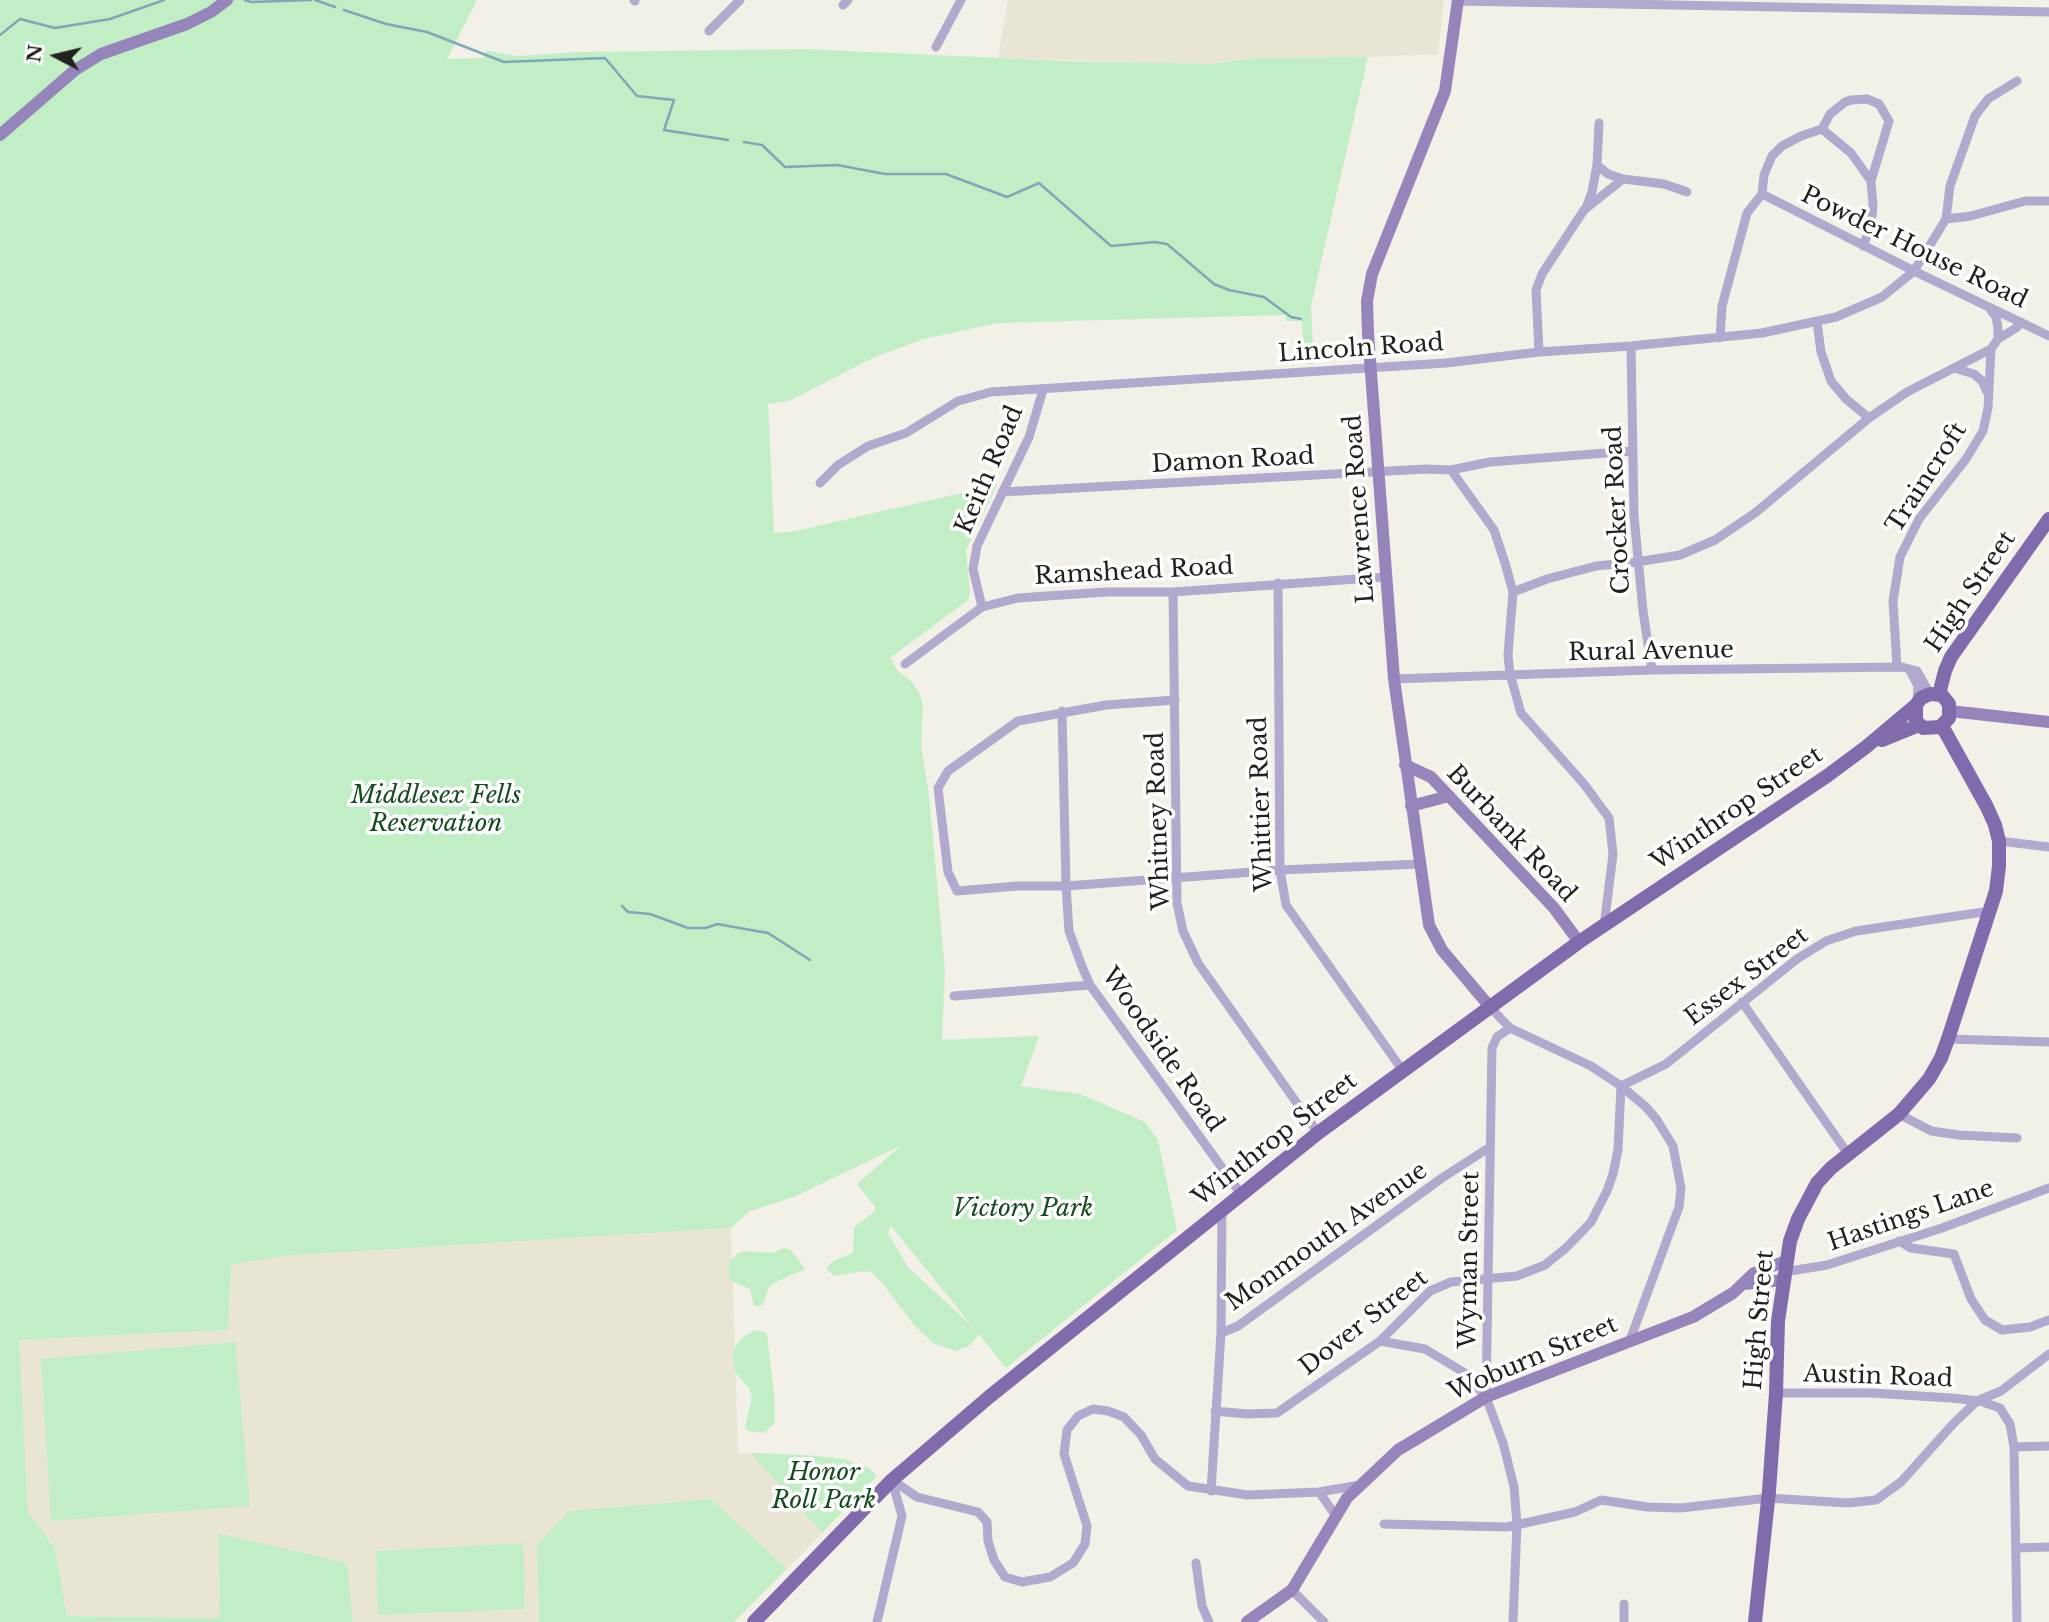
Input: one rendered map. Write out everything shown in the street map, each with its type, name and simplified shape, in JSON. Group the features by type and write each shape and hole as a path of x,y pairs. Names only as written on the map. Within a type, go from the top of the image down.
{"main road":[{"name":"High Street","path":"1935,694 1951,657 2049,519"},
{"path":"1935,694 1947,700 1950,711 1948,721 1931,729 1919,725 1915,717 1916,704 1921,698 1935,694"},
{"name":"Winthrop Street","path":"754,1622 892,1480 989,1397 1318,1133 1579,942 1866,747 1916,704"},
{"name":"Winthrop Street","path":"1866,747 1919,725"},
{"name":"High Street","path":"1755,1622 1768,1498 1778,1321 1784,1271 1794,1230 1806,1202 1824,1175 1899,1114 1929,1079 1948,1039 1990,911 1999,866 1999,841 1987,807 1942,726"}],"street":[{"path":"0,135 75,70 101,54 187,24 227,0"},
{"path":"709,31 740,0"},
{"path":"936,47 961,0"},
{"path":"1457,0 1836,4 2049,12"},
{"name":"Lawrence Road","path":"1457,0 1445,91 1372,274 1367,301 1394,679 1429,925 1435,939 1490,1007"},
{"path":"2017,81 1988,99 1975,116 1951,186 1946,219 1971,216 2025,201 2049,201"},
{"path":"1822,129 1830,114 1844,102 1867,99 1878,104 1889,121 1871,181 1871,226 1863,246"},
{"path":"1539,352 1536,290 1542,274 1592,192 1597,165 1599,123"},
{"path":"1720,338 1722,306 1747,213 1762,194 1764,175 1772,156 1790,142 1811,131 1822,129 1852,153 1871,181"},
{"path":"1597,165 1608,174 1623,179 1664,184 1687,192"},
{"path":"1584,209 1623,179"},
{"name":"Powder House Road","path":"1762,194 2049,336"},
{"name":"Lincoln Road","path":"820,483 838,465 868,446 906,433 958,401 991,392 1446,363 1539,352 1720,338 1817,322 1844,314 1894,289 1914,271 1946,219"},
{"path":"1990,307 1997,323 1998,339"},
{"path":"1817,322 1821,352 1831,382 1869,418"},
{"path":"1513,592 1547,579 1596,566 1679,555 1715,540 1755,513 1869,418 1907,392 1991,349 1998,339 2021,322"},
{"name":"Crocker Road","path":"1631,346 1637,562 1653,670"},
{"name":"Traincroft","path":"1897,667 1893,601 1900,557 1919,519 1979,439 1987,416 1991,349"},
{"path":"1954,368 1974,374 1982,381 1988,394"},
{"name":"Keith Road","path":"982,607 973,569 977,546 1029,438 1043,390"},
{"name":"Damon Road","path":"1003,492 1426,469 1451,470 1490,462 1632,451"},
{"path":"1451,470 1494,530 1513,592 1508,655 1510,674 1521,713 1584,784 1609,818 1613,854 1604,926"},
{"name":"Ramshead Road","path":"905,664 982,607 1018,598 1107,592 1173,592 1385,577"},
{"name":"Whittier Road","path":"1278,583 1280,870 1286,905 1402,1071"},
{"name":"Whitney Road","path":"1173,592 1177,903 1182,931 1198,963 1318,1133"},
{"path":"1908,668 1920,674 1935,694"},
{"path":"1908,668 1918,686 1916,704"},
{"name":"Rural Avenue","path":"1394,679 1653,670 1908,668"},
{"path":"1175,700 1106,705 1018,721 948,771 937,788 948,873 957,891 1017,886 1066,886 1177,876 1420,864"},
{"path":"1950,711 2049,722"},
{"name":"Woodside Road","path":"1062,712 1069,932 1090,985 1241,1194"},
{"name":"Burbank Road","path":"1405,765 1431,777 1554,908 1579,942"},
{"path":"1411,806 1449,796"},
{"path":"1999,841 2049,847"},
{"name":"Essex Street","path":"1621,1086 1666,1064 1797,959 1826,941 1881,926 1990,911"},
{"path":"954,996 1090,985"},
{"path":"1742,1002 1848,1154"},
{"path":"1490,1007 1510,1028 1591,1066 1621,1086 1646,1107 1673,1146 1681,1188 1673,1227 1630,1340"},
{"name":"Wyman Street","path":"1510,1028 1497,1037 1492,1048 1486,1396 1503,1443 1514,1487 1517,1524 1513,1622"},
{"path":"1948,1039 2049,1042"},
{"name":"Dover Street","path":"1215,1411 1277,1413 1380,1341 1430,1291 1451,1282 1517,1276 1545,1265 1591,1222 1613,1174 1618,1150 1621,1086"},
{"path":"1899,1114 1931,1130 1958,1135 2017,1138"},
{"name":"Monmouth Avenue","path":"1221,1333 1238,1326 1442,1178 1490,1147"},
{"name":"Hastings Lane","path":"1784,1271 1827,1265 1942,1228 2049,1188"},
{"path":"1211,1491 1221,1333 1222,1209"},
{"path":"1899,1241 1911,1248 1954,1254 1971,1299 1985,1320 2001,1330 2030,1327 2049,1320"},
{"path":"1744,1284 1784,1271"},
{"name":"Woburn Street","path":"1247,1622 1292,1590 1347,1498 1398,1450 1486,1396 1693,1317 1715,1306 1754,1273 1784,1271"},
{"path":"1380,1341 1425,1349 1465,1373 1486,1396"},
{"path":"1384,1524 1496,1527 1576,1512 1601,1500 1648,1507 1681,1508 1768,1498 1848,1503 1876,1500 1901,1482 1952,1424 1977,1401 2001,1391 2049,1354"},
{"name":"Austin Road","path":"1776,1393 1872,1393 1977,1401"},
{"path":"1977,1401 2000,1408 2010,1424 2014,1447 2017,1622"},
{"path":"892,1480 916,1497 978,1512 987,1522 988,1541 1005,1577 1022,1582 1050,1577 1073,1563 1085,1544 1087,1526 1064,1454 1067,1430 1078,1416 1093,1409 1124,1417 1141,1435 1155,1459 1188,1486 1248,1495 1319,1492 1360,1485"},
{"path":"2014,1447 2049,1446"},
{"path":"877,1622 902,1516 892,1480"},
{"path":"1319,1492 1336,1516"},
{"path":"2017,1548 2049,1547"},
{"path":"1196,1563 1202,1606 1209,1622"},
{"path":"1292,1590 1324,1622"},
{"path":"1624,1604 1624,1622"}],"shaded area":[{"path":"1008,0 1444,0 1438,54 1255,58 1210,64 998,58"},
{"path":"731,1228 738,1453 751,1453 822,1533 787,1569 711,1499 537,1545 539,1622 353,1622 347,1563 218,1534 221,1618 67,1616 55,1548 28,1512 19,1340 228,1330 231,1265 284,1256"}],"green space":[{"name":"Middlesex Fells Reservation","path":"0,0 477,0 447,59 484,58 485,51 516,56 580,52 806,49 1064,61 1210,64 1255,58 1368,57 1311,306 1314,364 1305,364 1302,321 1286,321 1285,315 998,323 923,339 873,358 789,401 768,404 774,533 791,532 997,485 966,550 970,592 968,600 890,658 898,671 913,683 923,706 921,745 929,796 945,969 942,1040 1039,1036 1021,1086 1080,1094 1145,1122 1158,1140 1177,1230 1006,1368 979,1334 969,1346 955,1351 933,1343 914,1325 871,1272 835,1276 827,1270 833,1261 853,1253 854,1227 874,1212 875,1207 857,1184 902,1145 796,1196 748,1212 731,1228 284,1256 231,1265 228,1330 19,1340 28,1512 55,1548 67,1616 220,1618 218,1533 347,1563 353,1622 0,1622","holes":["891,1226 973,1327 908,1267 888,1234"]},
{"path":"784,1248 791,1250 805,1269 769,1287 761,1306 754,1306 750,1289 730,1279 728,1265 738,1253 772,1253"},
{"path":"756,1330 767,1335 774,1392 775,1423 764,1433 748,1431 745,1427 752,1397 749,1388 735,1372 733,1355 735,1347 744,1336"},
{"path":"235,1342 250,1506 51,1521 41,1359"},
{"name":"Honor Roll Park","path":"751,1453 844,1459 869,1468 877,1476 822,1533"},
{"path":"711,1499 787,1569 734,1622 539,1622 537,1545 570,1511"},
{"path":"523,1543 525,1609 378,1615 376,1551"}],"waterway":[{"path":"0,35 20,19 55,28 110,19 164,0"},
{"path":"245,0 311,0"},
{"path":"315,0 335,7"},
{"path":"344,10 386,24 427,32 504,62 605,58 637,96 674,100 664,130 728,140"},
{"path":"744,142 762,145 785,167 837,165 885,174 946,174 1007,197 1039,183 1111,246 1155,242 1167,244 1214,284 1264,297 1291,317 1301,319"},
{"path":"622,906 628,912 650,914 688,928 706,928 717,924 768,933 810,960"}],"park label":[{"name":"Victory Park","path":"1023,1209"}]}
